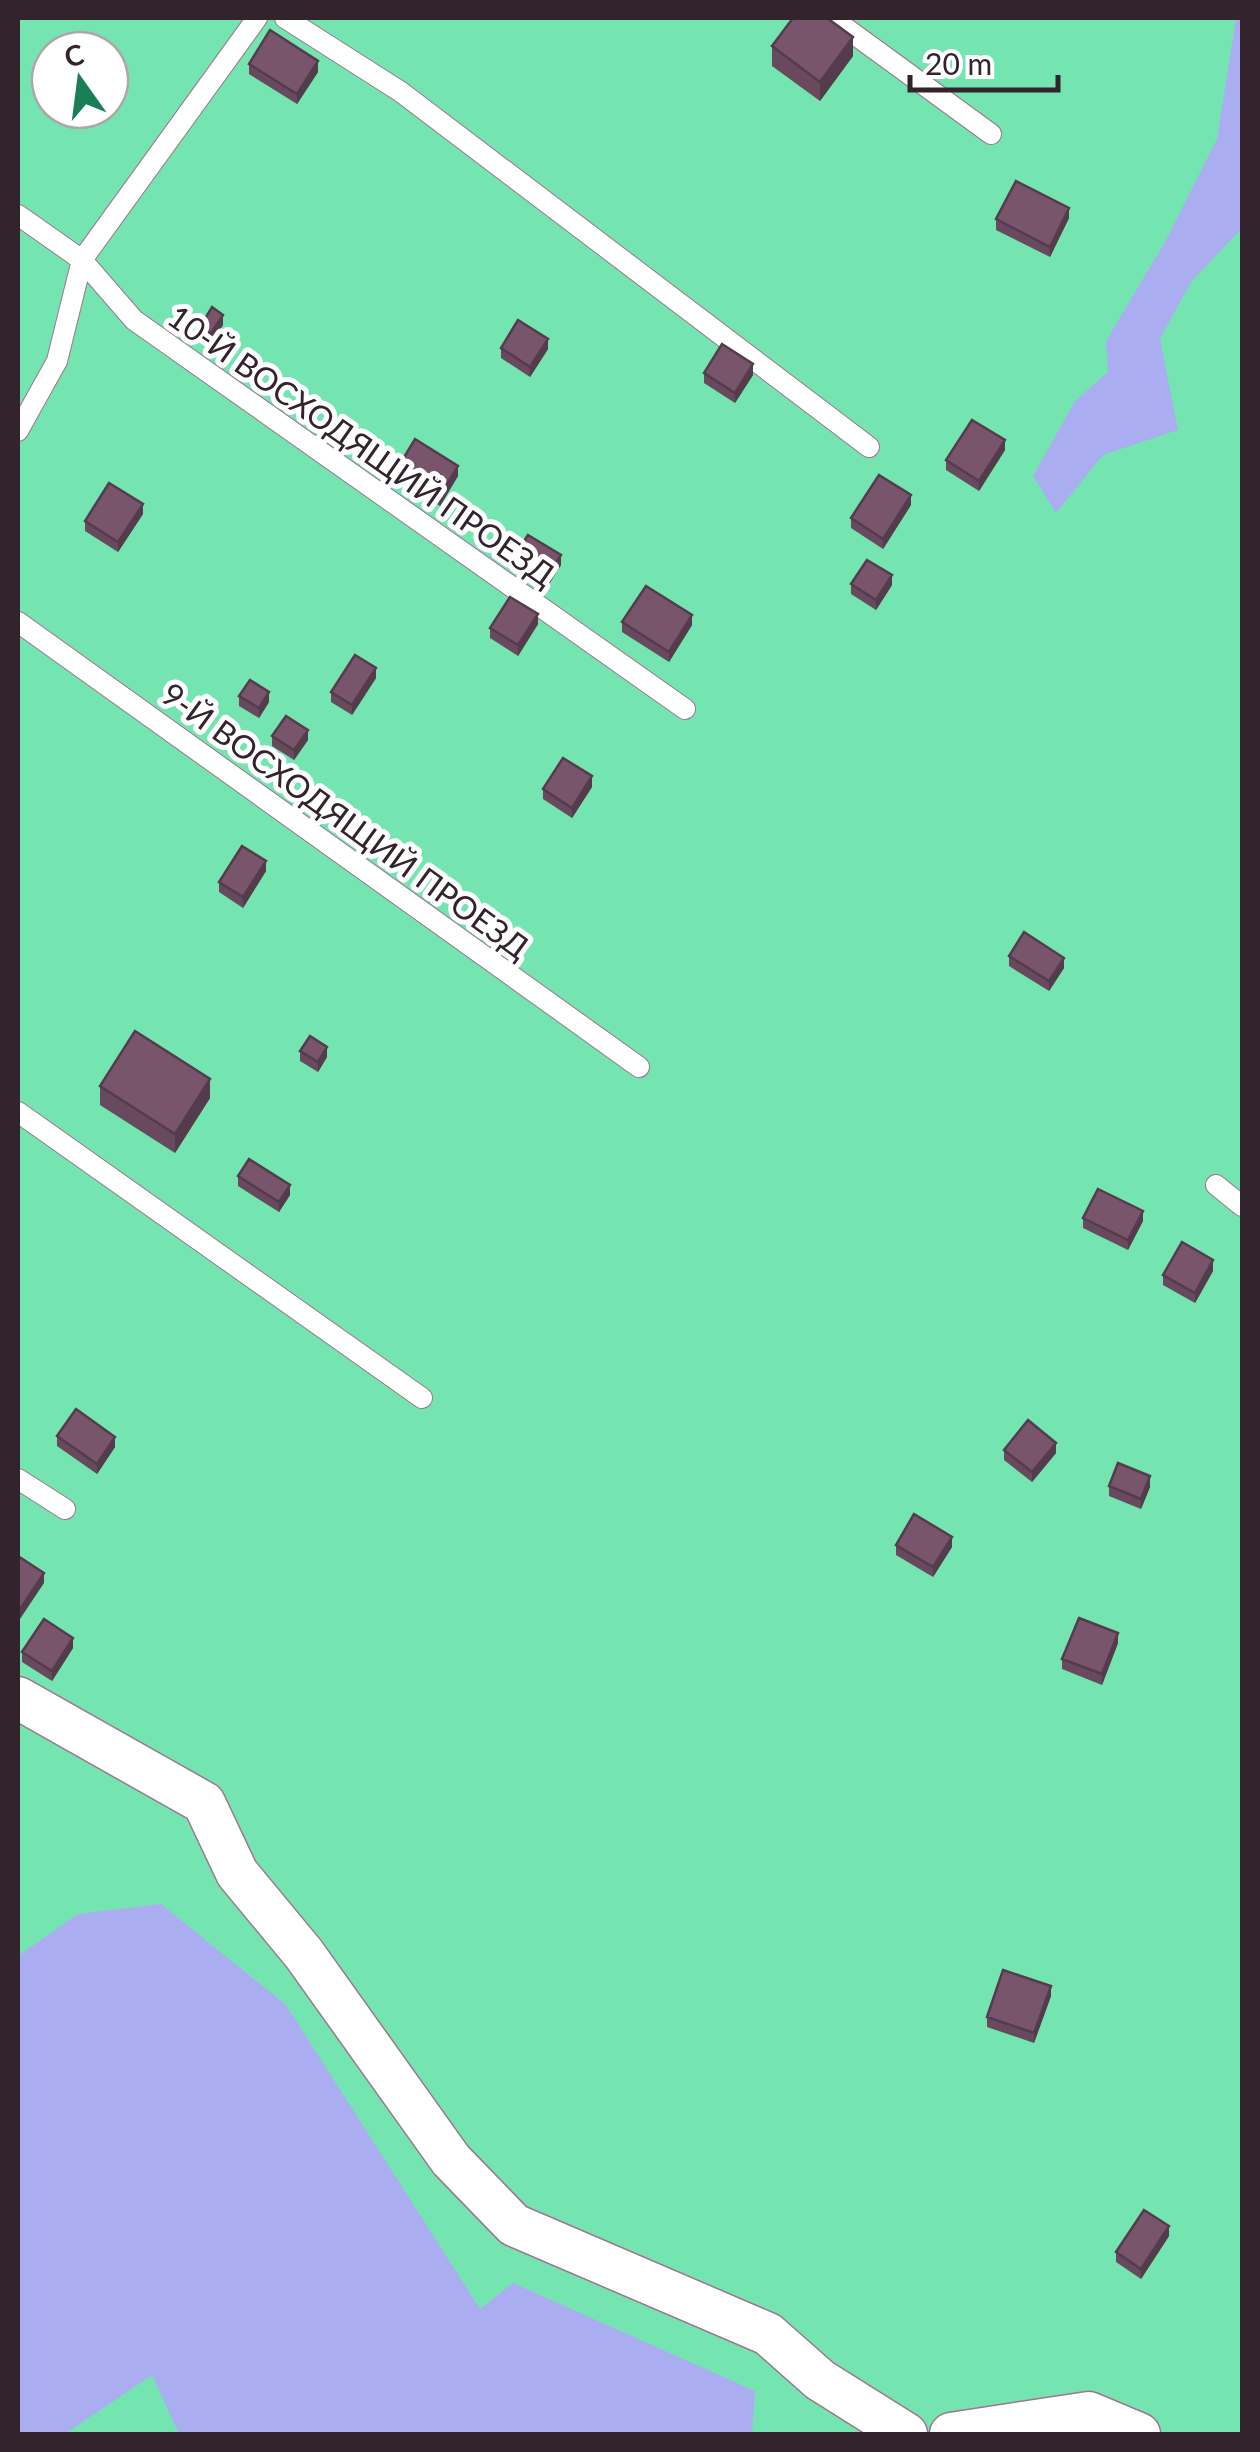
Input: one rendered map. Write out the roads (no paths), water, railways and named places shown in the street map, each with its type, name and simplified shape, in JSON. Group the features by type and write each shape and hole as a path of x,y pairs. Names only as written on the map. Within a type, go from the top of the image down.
{"street":[{"path":"18,1698 204,1803 238,1873 304,1954 450,2160 514,2225 768,2334 820,2380 906,2434"},
{"path":"950,2434 1089,2413 1139,2434"}],"lane":[{"path":"18,431 57,360 82,260 257,18"},
{"path":"285,18 401,92 869,447"},
{"path":"832,18 992,134"},
{"name":"10-Й ВОСХОДЯЩИЙ ПРОЕЗД","path":"18,214 82,260 134,320 685,709"},
{"name":"9-Й ВОСХОДЯЩИЙ ПРОЕЗД","path":"18,622 639,1067"},
{"path":"18,1112 422,1398"},
{"path":"1216,1185 1242,1206"},
{"path":"18,1479 65,1510"}],"water":[{"path":"1236,18 1242,18 1242,228 1191,282 1160,339 1178,430 1103,455 1056,513 1033,476 1075,401 1108,372 1106,341 1165,242 1217,139"},
{"path":"161,1904 286,2005 480,2309 513,2283 755,2391 752,2434 179,2434 152,2375 65,2434 18,2434 18,1956 78,1914"}]}
